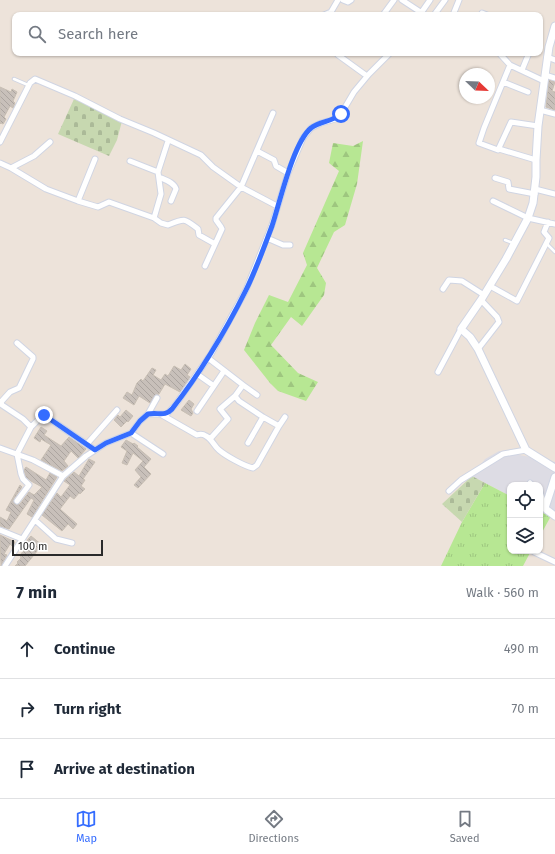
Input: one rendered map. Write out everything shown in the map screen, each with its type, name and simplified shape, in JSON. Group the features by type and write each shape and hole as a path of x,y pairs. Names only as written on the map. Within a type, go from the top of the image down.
{"street":[{"path":"331,12 338,0"},
{"path":"343,0 348,2 351,0"},
{"path":"385,12 394,0"},
{"path":"402,0 420,12"},
{"path":"424,12 430,0"},
{"path":"436,12 445,0"},
{"path":"453,12 459,0"},
{"path":"438,372 461,329 483,298 528,218 535,192 538,126 547,57 555,26"},
{"path":"340,56 368,75"},
{"path":"148,414 167,414 172,409 208,358 225,330 246,290 267,238 288,173 302,138 311,128 335,119 341,114 354,92 387,56"},
{"path":"502,56 510,65 522,70 545,78 555,78"},
{"path":"522,70 528,56"},
{"path":"547,57 555,60"},
{"path":"510,65 479,142 480,144 496,150 499,149 536,160"},
{"path":"0,142 2,133 28,86 32,80 35,79 201,155 213,167 241,187 277,206"},
{"path":"503,82 528,92"},
{"path":"540,110 555,114"},
{"path":"205,266 222,228 216,218 241,187 273,113"},
{"path":"499,149 511,122 538,126"},
{"path":"154,218 161,194 158,175 168,140"},
{"path":"11,168 34,156 50,142"},
{"path":"257,151 274,160 276,166 288,173"},
{"path":"78,201 95,158"},
{"path":"130,161 173,184 176,187 171,201"},
{"path":"0,163 46,189 78,201 98,207 109,202 154,218 168,226 181,220 185,220 198,229 199,235 214,244"},
{"path":"495,178 508,182 509,188 555,194"},
{"path":"493,201 528,218 555,224"},
{"path":"490,286 517,301 549,237 544,232 548,222"},
{"path":"267,238 290,245"},
{"path":"443,289 449,280 462,281 483,298 497,317 499,322 478,349"},
{"path":"461,329 470,337 478,349 526,450 555,468"},
{"path":"17,343 34,359 19,388 10,392 1,402 2,405 23,419 31,427"},
{"path":"208,358 257,395"},
{"path":"197,411 224,371"},
{"path":"197,374 214,386"},
{"path":"210,439 228,418 220,409 235,396 243,385"},
{"path":"235,396 239,401 279,426"},
{"path":"5,566 63,476 79,461 106,443 131,433 140,421 148,414 157,398"},
{"path":"87,444 117,410"},
{"path":"161,414 197,435 205,435 222,453 253,468 257,465 285,417"},
{"path":"17,501 29,486 21,474 17,454 31,427 42,416 44,415 95,450"},
{"path":"248,443 263,417"},
{"path":"131,433 163,454"},
{"path":"0,448 33,460 63,476"},
{"path":"449,491 465,477 503,454 526,450"},
{"path":"545,508 555,477"},
{"path":"543,502 545,508 555,516"},
{"path":"35,520 56,539 72,543"},
{"path":"0,530 22,540"},
{"path":"538,554 555,562"}],"lane":[{"path":"14,79 28,86"},
{"path":"505,240 514,243"},
{"path":"546,244 555,252"}],"shaded area":[{"path":"499,451 555,462 555,517 543,513 543,482 507,482 507,494 472,476 485,459"}],"green space":[{"path":"74,99 122,121 117,140 109,156 58,134"},
{"path":"363,141 357,184 345,225 334,232 317,268 326,283 324,295 302,326 291,317 271,345 298,373 318,382 306,401 278,391 244,350 269,295 288,302 307,265 303,253 339,171 329,163 333,143 353,146"},
{"path":"472,476 485,483 462,522 442,504"},
{"path":"485,483 507,494 507,554 529,554 523,566 441,566 462,522"},
{"path":"543,513 551,516 543,531"}],"building":[{"path":"549,80 555,82 552,91 555,92 555,110 546,107"},
{"path":"0,87 11,92 12,89 17,92 13,101 15,103 13,108 10,106 4,117 6,119 3,124 0,124"},
{"path":"185,364 191,369 187,375 190,377 180,392 165,384 159,394 155,395 150,403 139,396 134,405 123,398 127,392 132,395 137,383 141,379 143,381 152,368 156,370 153,375 161,380 165,374 168,376 174,366 181,370"},
{"path":"189,400 194,404 191,409 193,413 191,416 181,410"},
{"path":"126,410 133,416 121,427 114,420 118,415 120,417"},
{"path":"41,427 47,431 44,435 61,446 69,437 86,449 78,458 71,451 64,461 68,466 62,471 41,460 51,445 41,439 40,442 34,438"},
{"path":"126,440 138,446 137,447 151,459 144,467 151,474 138,488 134,485 141,477 135,470 143,461 133,453 127,465 122,463 127,451 121,447"},
{"path":"89,459 95,462 83,479 85,480 81,486 85,489 74,499 70,496 60,509 77,524 73,529 68,524 62,531 42,515 57,493 61,497 70,485 64,481 74,472 79,476"},
{"path":"26,467 46,480 50,473 57,477 32,517 27,514 34,500 31,498 9,529 0,526 0,517 7,521 11,512 6,510 20,485 22,487 13,500 16,505 20,504 29,492 34,495 42,487 26,477 24,470"},
{"path":"0,535 15,542 13,547 10,544 4,554 7,555 1,566"},
{"path":"31,536 42,545 25,566 15,566 21,558 20,555 27,547 24,544"}],"route":[{"path":"44,415 95,450 106,443 131,433 140,421 148,414 167,414 172,409 208,358 246,290 272,225 288,173 302,138 311,128 335,119 341,114"}]}
